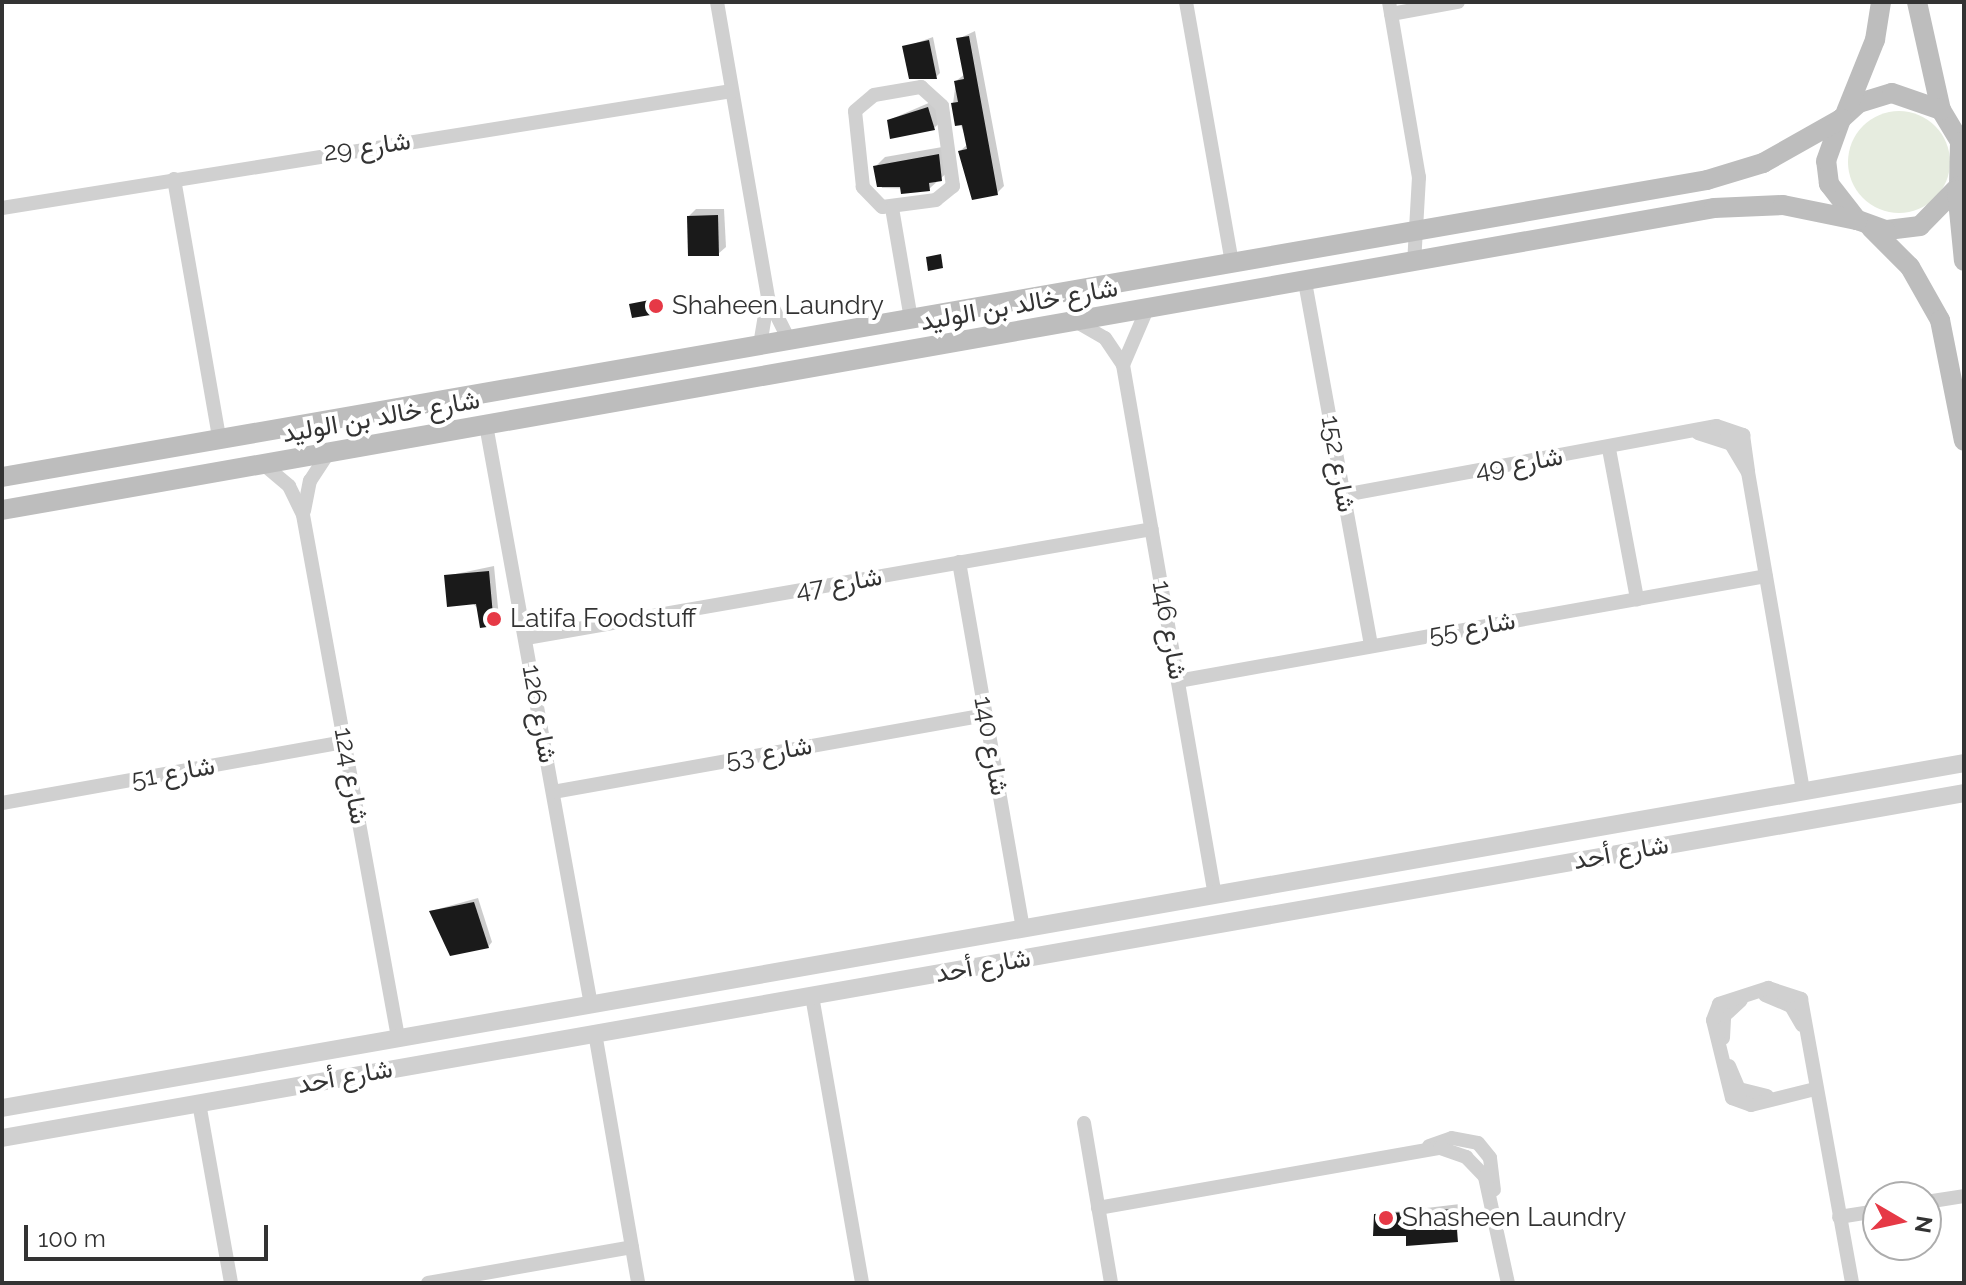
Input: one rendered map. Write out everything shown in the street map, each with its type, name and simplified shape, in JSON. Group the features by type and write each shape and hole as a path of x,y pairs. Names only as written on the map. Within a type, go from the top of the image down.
{"main road":[{"path":"1881,2 1870,56 1826,161 1829,184 1863,223 1910,267 1940,320 1964,441"},
{"path":"1917,2 1941,110 1960,142 1957,190 1964,261"},
{"path":"1843,116 1892,93 1941,110"},
{"name":"شارع خالد بن الوليد","path":"2,477 1232,263 1735,172 1791,151 1843,116"},
{"path":"1863,223 1920,226 1957,190"},
{"name":"شارع خالد بن الوليد","path":"2,510 1724,207 1783,205 1863,223"},
{"path":"713,353 705,370 716,385"},
{"path":"668,361 681,375 673,393"}],"street":[{"path":"717,2 768,298 789,340"},
{"path":"1186,2 1232,263"},
{"path":"1414,263 1419,177 1390,8 1458,2"},
{"path":"929,88 942,106 953,186 943,198 892,208 874,203 863,187 855,111 874,95 929,88"},
{"name":"شارع 29","path":"2,208 732,91"},
{"path":"174,179 219,438"},
{"path":"892,208 911,319"},
{"name":"شارع 152","path":"1305,282 1371,646"},
{"path":"760,345 768,298"},
{"path":"1123,365 1147,309"},
{"name":"شارع 146","path":"1077,322 1105,338 1123,365 1215,896"},
{"name":"شارع 126","path":"486,425 591,1005"},
{"name":"شارع 49","path":"1344,495 1694,432 1737,430 1746,442 1748,472 1766,576"},
{"path":"1609,449 1637,599"},
{"name":"شارع 124","path":"303,515 310,481 328,453"},
{"name":"شارع 124","path":"263,464 289,486 303,515 398,1037"},
{"name":"شارع 47","path":"526,638 1152,529"},
{"name":"شارع 140","path":"959,562 1023,929"},
{"path":"1766,576 1803,791"},
{"name":"شارع 55","path":"1178,681 1766,576"},
{"name":"شارع 53","path":"553,792 986,715"},
{"name":"شارع 51","path":"2,803 345,742"},
{"name":"شارع أحد","path":"2,1108 1964,763"},
{"path":"1895,776 1906,792 1899,804"},
{"name":"شارع أحد","path":"2,1138 1964,793"},
{"path":"1471,849 1476,878"},
{"path":"1105,915 1118,929 1113,942"},
{"path":"1815,1089 1779,1096 1739,1089 1722,1053 1724,1016 1750,994 1782,998 1808,1040 1846,1266 1852,1283"},
{"path":"812,996 862,1283"},
{"path":"617,999 611,1019 622,1028"},
{"path":"595,1033 638,1283"},
{"path":"140,1083 144,1112"},
{"path":"199,1103 231,1283"},
{"path":"1084,1123 1111,1283"},
{"path":"1098,1208 1425,1147 1452,1138 1478,1143 1493,1167 1494,1203 1508,1283"},
{"path":"1942,1199 1964,1196"},
{"path":"1839,1217 1862,1213"},
{"path":"428,1283 632,1247"},
{"path":"1845,1283 1846,1266"}],"shaded area":[{"path":"1899,111 1919,115 1935,126 1946,142 1950,162 1946,182 1935,198 1919,209 1899,213 1879,209 1863,198 1852,182 1848,162 1852,142 1863,126 1879,115"}],"building":[{"path":"969,36 998,195 972,200 958,151 967,149 962,125 955,126 951,103 958,102 954,81 964,79 956,38"},
{"path":"929,40 937,79 909,79 902,46"},
{"path":"928,107 935,130 890,139 887,120"},
{"path":"939,154 942,181 929,183 930,191 901,194 900,187 877,187 873,166"},
{"path":"718,215 719,256 688,256 687,216"},
{"path":"941,254 943,268 928,271 926,257"},
{"path":"660,298 663,313 632,318 629,304"},
{"path":"489,571 494,626 480,628 476,604 447,607 444,575"},
{"path":"474,902 489,948 450,956 429,911"},
{"path":"1455,1209 1458,1242 1406,1246 1406,1236 1373,1236 1374,1214"}],"place":[{"name":"Shaheen Laundry","path":"656,306"},
{"name":"Latifa Foodstuff","path":"494,619"},
{"name":"Shasheen Laundry","path":"1386,1218"}]}
